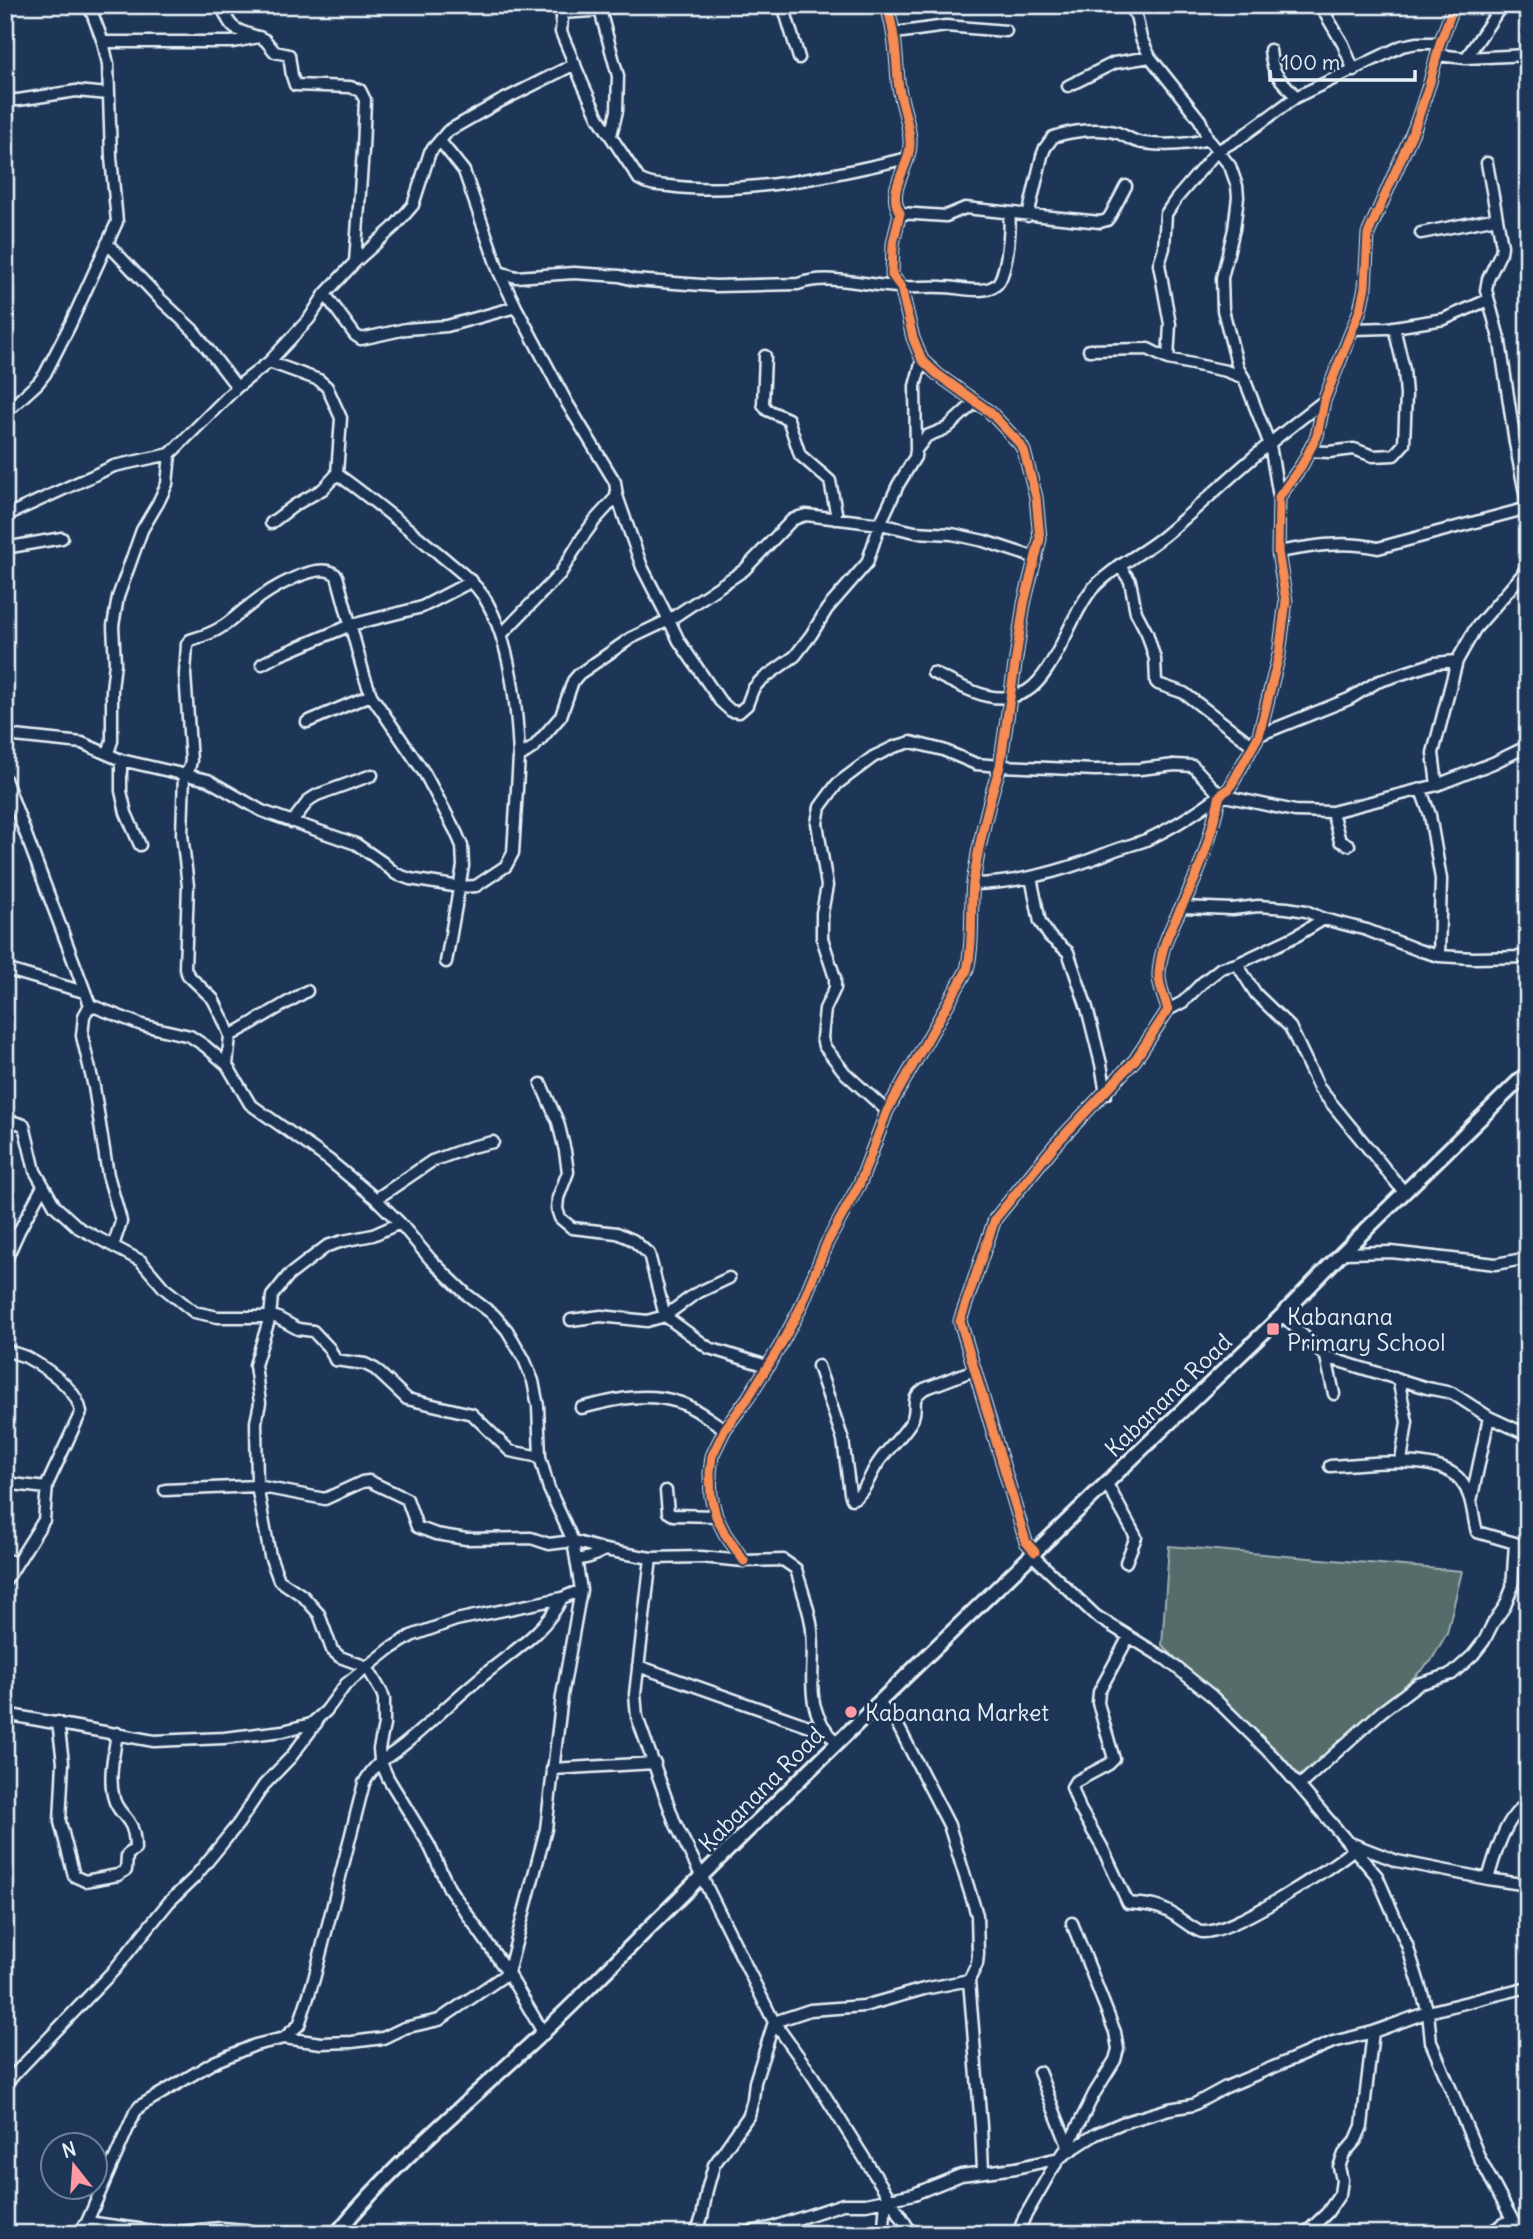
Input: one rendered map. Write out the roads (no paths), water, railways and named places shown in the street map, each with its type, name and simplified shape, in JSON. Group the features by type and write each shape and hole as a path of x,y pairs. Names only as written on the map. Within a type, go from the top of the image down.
{"street":[{"path":"5,413 45,374 117,222 108,64 89,5"},
{"path":"222,5 229,23 237,31 259,37 275,52 289,55 295,85 350,87 363,93 363,150 355,262"},
{"path":"619,5 600,10 562,9 561,32 598,117 645,184 684,188 733,188 802,179 908,158"},
{"path":"783,5 799,58"},
{"path":"744,1561 716,1516 711,1496 712,1456 725,1429 748,1398 795,1319 827,1243 860,1183 887,1111 967,970 971,953 973,884 992,790 1000,766 1024,604 1040,539 1037,497 1024,451 990,412 922,360 913,338 901,287 892,275 893,244 900,213 895,204 895,189 908,158 910,140 898,81 895,33 887,5"},
{"path":"973,884 1031,877 1086,863 1105,853 1145,840 1179,823 1229,789 1259,735 1279,655 1286,601 1278,552 1279,497 1270,445 1238,368 1226,326 1222,298 1222,278 1234,229 1237,186 1230,166 1208,139 1200,120 1150,57 1141,37 1136,10 1126,5"},
{"path":"1320,5 1343,44 1354,71"},
{"path":"1279,497 1302,465 1317,436 1324,401 1360,310 1365,287 1368,234 1415,128 1454,5"},
{"path":"1465,58 1502,5"},
{"path":"600,10 618,75 617,111 611,135"},
{"path":"895,33 946,26 1006,31"},
{"path":"103,42 233,42 259,37"},
{"path":"1168,359 1170,324 1159,264 1164,248 1166,214 1216,151 1240,138 1296,97 1409,44 1440,43"},
{"path":"1270,50 1275,76 1296,97"},
{"path":"1437,55 1465,58 1528,55"},
{"path":"1068,86 1114,63 1150,57"},
{"path":"5,516 114,466 170,454 237,387 269,362 309,319 325,294 355,262 394,228 413,205 430,152 448,131 575,64"},
{"path":"5,100 76,91 108,94"},
{"path":"1028,216 1042,156 1053,138 1082,132 1106,131 1116,132 1141,143 1188,145 1208,139"},
{"path":"440,141 464,171 499,271 516,307 567,403 615,482 617,496 642,567 679,641 720,701 731,711 739,712 747,705 753,688 795,656 827,609 867,562 880,524 898,485 915,457 915,386 922,360"},
{"path":"1278,552 1315,545 1359,543 1378,548 1528,508 1500,342 1486,290 1488,279 1502,252 1486,163"},
{"path":"900,213 946,216 965,208 1081,221 1107,220 1126,186"},
{"path":"499,271 516,277 574,273 715,286 799,284 810,280 980,290 996,286 1005,271 1011,227 1009,213"},
{"path":"1421,233 1497,218"},
{"path":"107,243 193,330 237,387"},
{"path":"325,294 355,335 361,339 406,329 447,326 516,307"},
{"path":"1353,329 1394,327 1444,319 1488,300"},
{"path":"1309,451 1354,449 1373,456 1394,455 1404,444 1404,370 1394,327"},
{"path":"1089,350 1148,349 1168,359 1226,371 1244,378"},
{"path":"765,356 763,404 767,410 788,419 800,455 830,481 835,519"},
{"path":"269,362 319,380 327,387 341,418 337,474 323,489 271,523"},
{"path":"933,673 997,699 1029,690 1058,650 1090,592 1119,565 1163,537 1252,458 1324,401"},
{"path":"916,450 927,436 947,428 974,402"},
{"path":"108,753 112,741 115,663 113,626 117,597 142,530 159,503 166,484 170,454"},
{"path":"5,735 82,743 121,760 208,780 262,811 356,844 396,874 410,879 460,887 476,886 506,866 513,853 519,757 516,715 501,635 483,596 472,581 388,511 337,474"},
{"path":"501,635 560,573 595,520 617,496"},
{"path":"519,757 534,747 561,716 573,681 579,674 631,638 669,620 744,570 792,520 806,515 880,524 915,532 952,534 1036,558"},
{"path":"5,548 62,538"},
{"path":"1437,785 1433,753 1457,661 1475,629 1522,575 1528,564"},
{"path":"1119,565 1130,581 1136,612 1147,633 1155,659 1156,682 1184,693 1252,745"},
{"path":"227,1065 230,1036 224,1021 213,999 188,975 185,968 188,886 182,834 184,775 191,761 184,674 187,644 190,640 220,628 252,603 293,578 314,570 325,569 337,576 371,695 425,774 462,846 463,866 446,962"},
{"path":"262,664 351,625 422,607 472,581"},
{"path":"1259,735 1349,699 1377,682 1435,663 1457,661"},
{"path":"307,722 371,695"},
{"path":"887,1111 845,1073 824,1045 822,1038 825,1009 835,988 835,978 822,939 822,913 827,886 817,822 820,807 837,783 852,770 894,747 911,742 943,750 976,764 1095,770 1184,765 1193,766 1220,795 1295,811 1332,812 1437,785 1528,746"},
{"path":"121,760 121,792 140,845"},
{"path":"292,822 309,800 317,795 372,775"},
{"path":"5,779 90,1005 142,1025 190,1037 205,1046 227,1065 250,1104 329,1160 376,1199 430,1260 507,1329 533,1381 538,1406 540,1457 549,1489 573,1541 581,1590 562,1696 546,1829 508,1973 439,2020 404,2028 383,2038 321,2043 284,2038 255,2046 214,2062 140,2106 135,2112 88,2222 78,2234"},
{"path":"1420,790 1430,815 1441,879 1438,956"},
{"path":"1168,1010 1158,976 1161,957 1172,923 1195,880 1220,795"},
{"path":"1332,812 1340,841 1349,845"},
{"path":"1031,877 1042,928 1068,952 1087,1008 1106,1094"},
{"path":"1182,907 1232,909 1258,905 1274,906 1306,911 1438,956 1528,957"},
{"path":"1324,919 1296,936 1211,974 1183,1002 1168,1010 1135,1060 1106,1094 1055,1145 995,1219 960,1321 1026,1542 1096,1616 1167,1660 1212,1696 1300,1785 1377,1876 1407,1945 1428,2012 1431,2042 1480,2159 1521,2234 1528,2230"},
{"path":"1237,964 1256,994 1290,1027 1324,1095 1404,1192"},
{"path":"5,969 84,992"},
{"path":"230,1036 307,991"},
{"path":"90,1005 84,1016 82,1036 96,1097 108,1175 121,1222 113,1246"},
{"name":"Kabanana Road","path":"336,2234 397,2168 544,2034 838,1743 1282,1315 1528,1072"},
{"path":"541,1084 558,1122 568,1172 558,1198 560,1218 572,1228 617,1233 633,1240 649,1254 665,1316 709,1348 767,1366"},
{"path":"5,1123 23,1125 34,1171 55,1206 79,1228 141,1261 164,1288 194,1312 218,1317 270,1317 288,1322 298,1329 313,1331 330,1349 335,1360 365,1364 375,1369 407,1399 472,1414 509,1451 540,1457"},
{"path":"376,1199 432,1161 493,1142"},
{"path":"5,1262 43,1186"},
{"path":"400,1223 373,1235 327,1246 288,1276 272,1296 270,1317 255,1365 260,1403 256,1422 257,1486 270,1556 279,1580 303,1596 319,1614 332,1650 340,1657 367,1667 384,1699 384,1725 379,1749 380,1760 388,1778 429,1845 449,1888 508,1973 544,2034"},
{"path":"1342,1253 1391,1252 1496,1264 1528,1258"},
{"path":"571,1320 601,1316 647,1321 665,1316 695,1294 729,1278"},
{"path":"1282,1315 1326,1357 1452,1393 1489,1417 1528,1435"},
{"path":"5,1349 24,1356 54,1376 74,1394 79,1403 80,1417 46,1488 44,1520 5,1582"},
{"path":"1326,1357 1334,1394"},
{"path":"818,1366 844,1440 852,1499 859,1495 878,1462 913,1418 914,1399 918,1394 924,1389 974,1370"},
{"path":"1391,1376 1398,1379 1408,1422 1401,1461"},
{"path":"581,1408 625,1398 651,1396 678,1402 725,1429"},
{"path":"1471,1501 1489,1417"},
{"path":"1300,1785 1381,1712 1418,1684 1452,1674 1473,1655 1505,1606 1512,1588 1515,1544 1477,1532 1471,1501 1462,1482 1455,1475 1429,1465 1401,1461 1331,1466"},
{"path":"165,1490 257,1486 325,1499 369,1481 407,1499 417,1527 436,1534 466,1539 531,1538 549,1544 573,1541 604,1550 651,1558 783,1560 796,1569 811,1624 811,1688 826,1732"},
{"path":"5,1483 46,1488"},
{"path":"1107,1484 1135,1531 1135,1543 1126,1562"},
{"path":"666,1491 668,1512 673,1516 716,1516"},
{"path":"577,1560 604,1550"},
{"path":"651,1558 635,1694 637,1717 675,1823 774,2022 833,2107 888,2200 912,2234"},
{"path":"5,1559 17,1563"},
{"path":"5,2084 114,1970 169,1902 194,1878 264,1785 291,1757 346,1684 390,1649 426,1629 480,1614 562,1598 581,1590"},
{"path":"284,2038 299,2025 321,1955 364,1783 380,1760 406,1743 531,1637 554,1613 562,1598"},
{"path":"1128,1638 1099,1692 1098,1703 1114,1759 1075,1782 1072,1787 1080,1809 1102,1847 1128,1903 1163,1908 1199,1932 1212,1931 1226,1927 1271,1903 1342,1859 1351,1846"},
{"path":"638,1666 826,1732 838,1743"},
{"path":"878,1704 895,1720 949,1825 977,1915 978,1954 969,1980 983,2171"},
{"path":"5,1714 154,1741 224,1738 292,1729 311,1724 326,1711"},
{"path":"58,1723 63,1762 60,1822 62,1836 74,1875 85,1881 118,1875 126,1870 127,1855 135,1849 129,1820 119,1811 114,1799 112,1765 117,1733"},
{"path":"552,1769 655,1763"},
{"path":"1488,1879 1496,1852 1510,1823 1521,1808 1528,1804"},
{"path":"1351,1846 1397,1861 1528,1885"},
{"path":"1018,2234 1024,2218 1068,2146 1094,2094 1115,2060 1118,2049 1115,2032 1072,1923"},
{"path":"774,2022 810,2010 864,2006 969,1980"},
{"path":"740,2234 770,2228 843,2204 888,2200 914,2194 961,2175 1016,2168 1059,2158 1096,2134 1122,2123 1193,2105 1226,2087 1333,2042 1373,2032 1428,2012 1528,1987"},
{"path":"696,2234 714,2165 749,2115 755,2082 774,2022"},
{"path":"1305,2234 1327,2213 1340,2194 1342,2180 1339,2167 1362,2126 1373,2032"},
{"path":"1039,2072 1068,2146"},
{"path":"880,2234 888,2200"},
{"path":"1487,2234 1512,2219"},
{"path":"88,2222 167,2234 220,2228 260,2234"}],"place":[{"name":"Kabanana Primary School","path":"1273,1329"},
{"name":"Kabanana Market","path":"851,1712"}]}
